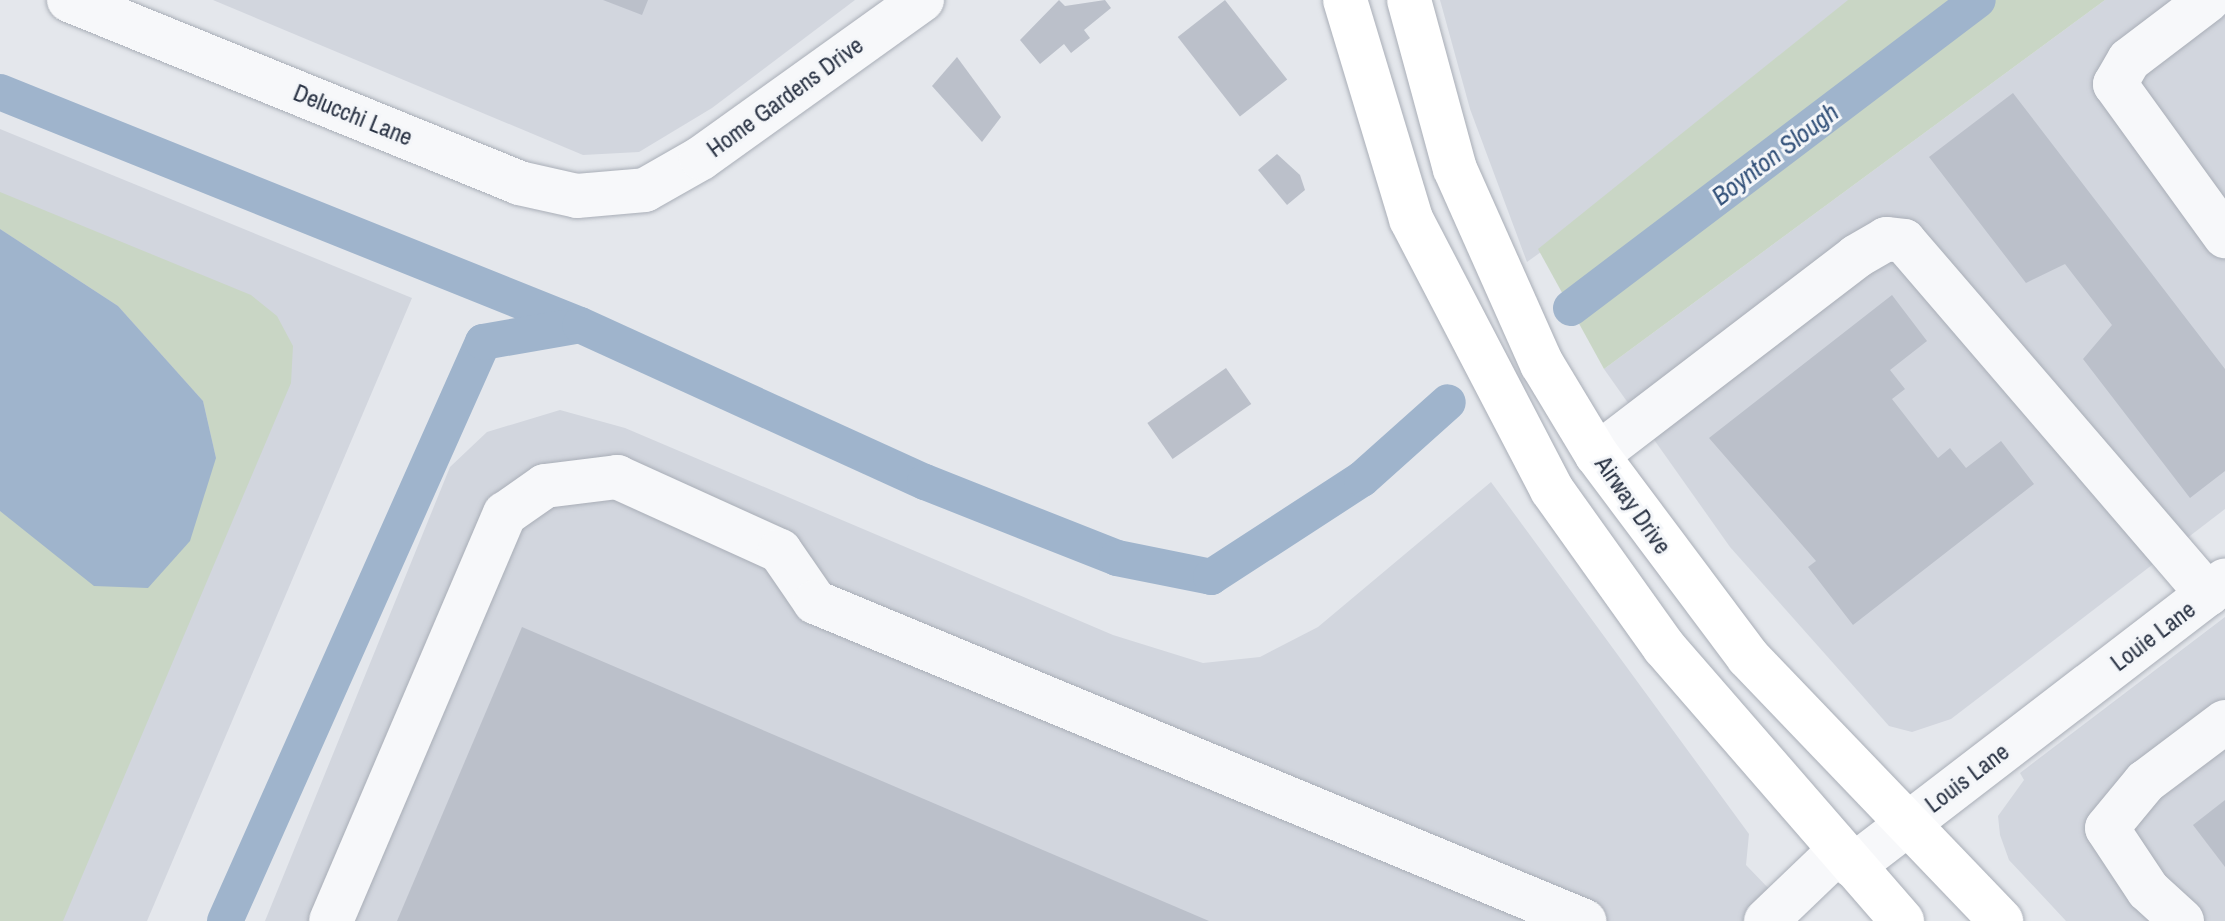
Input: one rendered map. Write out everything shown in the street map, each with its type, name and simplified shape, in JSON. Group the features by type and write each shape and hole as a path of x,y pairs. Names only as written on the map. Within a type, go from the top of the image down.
{"main road":[{"path":"1345,0 1411,219 1537,466 1664,647 1902,921"},
{"path":"1378,0 1399,79 1455,169"},
{"name":"Airway Drive","path":"1409,0 1455,169 1542,364 1597,455 1748,657 2001,921"}],"street":[{"name":"Delucchi Lane","path":"69,0 519,183 577,196 645,190"},
{"name":"Home Gardens Drive","path":"645,190 922,0"},
{"path":"2208,0 2129,60 2115,84 2225,236"},
{"path":"1597,455 1857,256 1886,239 1904,241 2217,588"},
{"path":"331,921 505,514 545,486 617,477 780,551 815,602 1584,921"},
{"name":"Louie Lane","path":"2081,691 2217,588"},
{"name":"Louis Lane","path":"1766,921 1846,859 1907,823 2081,691"},
{"path":"2182,921 2148,890 2107,828 2145,782 2225,722"}],"shaded area":[{"path":"213,0 855,0 712,108 639,152 583,155"},
{"path":"1440,0 1892,0 1527,262 1470,109"},
{"path":"2105,0 2225,0 2225,509 1951,719 1912,732 1889,726 1730,547 1604,369"},
{"path":"0,129 412,298 147,921 0,921"},
{"path":"560,410 625,428 1113,635 1203,663 1260,657 1318,627 1491,482 1749,834 1746,865 1800,921 265,921 450,467 487,432"},
{"path":"2225,617 2225,921 2066,921 2009,860 2000,835 1998,816 2024,780 2020,773"}],"green space":[{"path":"1848,0 2105,0 1604,369 1538,249"},
{"path":"0,192 251,295 277,316 293,346 291,383 63,921 0,921 0,511 16,518 216,458 203,401 118,306 0,229"}],"water":[{"path":"0,229 118,306 203,401 216,458 190,541 148,588 94,586 0,511"}],"building":[{"path":"603,0 648,0 642,15"},
{"path":"1059,0 1065,6 1105,0 1111,8 1084,30 1090,38 1071,53 1064,44 1040,64 1020,40"},
{"path":"1225,0 1287,80 1240,117 1178,37"},
{"path":"957,57 1001,117 982,142 932,86"},
{"path":"2013,93 2225,369 2225,471 2190,498 2083,359 2112,325 2065,264 2026,283 1929,157"},
{"path":"1277,154 1300,175 1305,190 1287,205 1258,170"},
{"path":"1892,295 1927,341 1890,370 1905,389 1892,399 1938,458 1950,448 1966,468 2001,441 2034,484 1853,625 1808,567 1816,561 1709,438"},
{"path":"1226,368 1251,404 1173,459 1147,423"},
{"path":"522,627 1209,921 397,921"},
{"path":"2225,800 2225,867 2193,825"}],"waterway":[{"name":"Boynton Slough","path":"1571,308 1978,0"},
{"path":"0,92 580,325"},
{"path":"225,921 483,342 580,325 925,482 1117,558 1211,577 1362,479 1448,402"}]}
